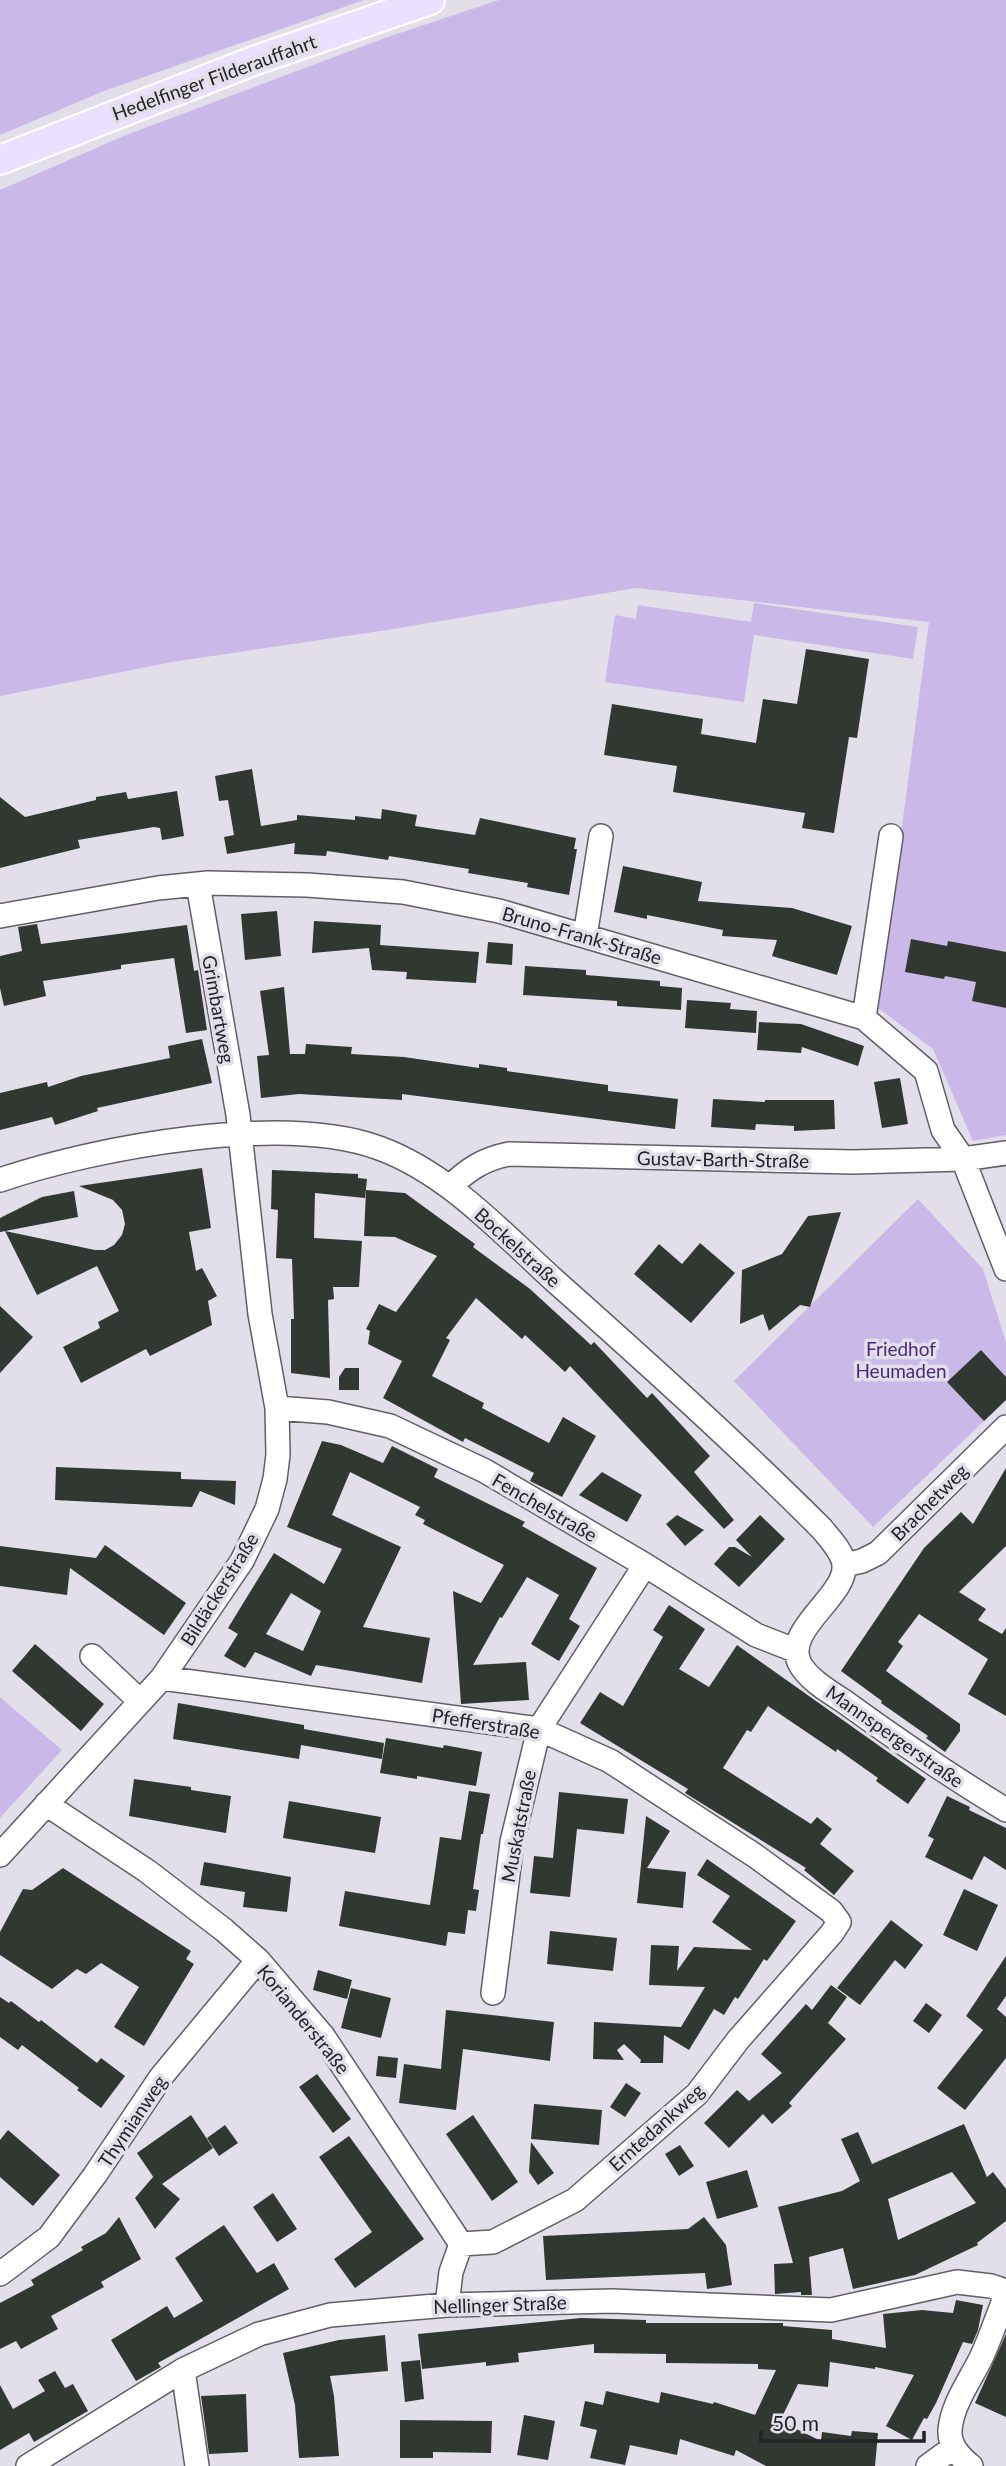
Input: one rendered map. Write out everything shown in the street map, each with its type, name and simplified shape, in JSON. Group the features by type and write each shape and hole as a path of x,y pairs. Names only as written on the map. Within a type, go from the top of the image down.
{"main road":[{"name":"Hedelfinger Filderauffahrt","path":"0,160 256,60 430,0"}],"street":[{"path":"586,936 601,836"},
{"path":"864,1018 891,836"},
{"name":"Bruno-Frank-Straße","path":"0,916 158,888 198,884 307,885 403,892 499,911 864,1018 926,1071 943,1129 963,1159 1006,1269"},
{"name":"Grimbartweg","path":"198,884 240,1135"},
{"name":"Bockelstraße","path":"0,1180 37,1167 106,1151 240,1135 303,1133 379,1147 411,1162 450,1187 681,1393 822,1529 838,1548 844,1565"},
{"name":"Bildäckerstraße","path":"0,1855 162,1678 242,1561 267,1508 278,1455 276,1408 260,1314 240,1135"},
{"name":"Gustav-Barth-Straße","path":"450,1187 468,1170 491,1157 509,1154 853,1162 963,1159 1006,1153"},
{"name":"Fenchelstraße","path":"276,1408 328,1412 390,1426 485,1471 645,1565 756,1635 797,1651"},
{"name":"Brachetweg","path":"844,1565 862,1561 878,1553 1006,1427"},
{"name":"Muskatstraße","path":"493,1993 512,1842 539,1729 645,1565"},
{"path":"797,1651 799,1638 841,1579 844,1565"},
{"name":"Mannspergerstraße","path":"797,1651 800,1664 816,1681 946,1773 1006,1810"},
{"path":"92,1656 140,1702"},
{"name":"Pfefferstraße","path":"162,1678 539,1729 610,1761 754,1855 831,1911 839,1922"},
{"name":"Korianderstraße","path":"46,1804 147,1871 224,1930 258,1960 323,2036 461,2244"},
{"name":"Erntedankweg","path":"461,2244 494,2242 575,2200 697,2094 738,2040 839,1922"},
{"name":"Thymianweg","path":"0,2274 50,2236 162,2077 258,1960"},
{"path":"447,2305 451,2272 461,2244"},
{"name":"Nellinger Straße","path":"29,2466 183,2371 259,2334 330,2315 447,2305 612,2301 831,2310 957,2282 992,2286 1006,2293"},
{"path":"971,2466 954,2448 949,2432 955,2410 983,2353 1006,2293"},
{"path":"183,2371 197,2466"},
{"path":"928,2466 954,2448"}],"green space":[{"path":"0,0 364,0 104,91 0,135"},
{"path":"499,0 1006,0 1006,1135 973,1141 933,1049 878,1008 929,622 636,588 387,630 172,662 0,696 0,190 126,135 382,39"},
{"path":"754,603 918,627 913,659 754,635 744,702 605,682 615,615 636,619 638,605 751,622"},
{"name":"Friedhof Heumaden","path":"918,1199 983,1269 1006,1342 1006,1400 873,1527 734,1381"},
{"path":"0,1697 62,1750 0,1818"}],"building":[{"path":"806,649 869,659 857,738 849,737 834,833 802,828 805,813 673,792 677,766 604,755 612,704 703,719 701,734 756,743 763,699 797,704"},
{"path":"252,769 261,826 297,820 297,815 355,820 355,816 381,819 382,809 417,815 415,826 475,835 480,818 576,838 574,849 577,849 569,895 527,887 528,883 468,873 469,869 389,856 388,860 327,851 326,856 294,854 295,843 227,854 224,837 234,835 228,800 219,801 215,776"},
{"path":"177,791 184,836 162,840 160,828 154,827 78,840 80,848 0,868 0,797 25,817 96,800 96,797 126,792 128,799"},
{"path":"623,866 702,882 698,901 792,908 852,926 837,975 772,956 777,940 722,936 723,930 647,915 647,919 614,912"},
{"path":"277,911 281,956 245,960 241,914"},
{"path":"314,921 381,925 380,945 479,952 476,983 406,979 407,972 372,970 369,948 312,953"},
{"path":"37,924 41,944 187,925 194,971 198,970 207,1030 186,1033 174,958 121,965 121,969 43,981 46,996 4,1006 0,988 0,956 22,951 18,927"},
{"path":"911,939 947,946 948,941 1006,952 1006,1008 972,1001 976,982 905,972"},
{"path":"488,942 513,944 512,965 486,963"},
{"path":"525,966 586,970 586,975 660,981 660,986 682,988 681,1010 617,1006 617,1001 523,995"},
{"path":"284,987 290,1054 305,1054 306,1044 352,1047 351,1054 404,1057 479,1068 479,1064 507,1068 507,1071 608,1085 608,1091 678,1099 675,1129 402,1094 402,1100 299,1094 261,1098 257,1056 269,1055 260,991"},
{"path":"687,1000 731,1003 730,1009 757,1011 756,1033 685,1028"},
{"path":"759,1022 801,1024 864,1046 858,1066 802,1047 801,1053 757,1050"},
{"path":"202,1039 212,1083 97,1108 98,1111 55,1125 52,1117 0,1130 0,1093 47,1082 48,1087 81,1076 170,1058 168,1046"},
{"path":"900,1078 908,1124 882,1128 874,1082"},
{"path":"713,1099 765,1102 834,1100 835,1129 794,1131 794,1126 756,1124 755,1130 711,1127"},
{"path":"202,1168 211,1228 189,1232 196,1271 202,1268 217,1296 208,1301 212,1325 150,1356 146,1349 81,1383 63,1347 100,1328 98,1322 119,1311 97,1266 37,1295 5,1231 105,1250 114,1245 122,1235 125,1224 122,1210 113,1200 79,1186"},
{"path":"272,1170 358,1174 358,1178 367,1179 365,1198 315,1193 314,1238 362,1241 359,1287 333,1287 334,1299 328,1300 330,1378 291,1373 291,1319 294,1319 292,1259 276,1258 278,1210 271,1209"},
{"path":"366,1190 405,1193 475,1244 473,1247 530,1289 591,1345 594,1342 647,1398 652,1393 710,1456 694,1472 734,1520 724,1529 570,1366 565,1372 525,1335 522,1339 476,1298 446,1338 450,1340 432,1376 484,1403 482,1408 549,1443 563,1417 596,1436 562,1497 530,1481 534,1473 465,1438 463,1442 383,1398 402,1361 368,1344 370,1331 366,1329 379,1304 396,1312 437,1256 395,1237 364,1236"},
{"path":"74,1191 78,1217 0,1232 0,1218 42,1197"},
{"path":"841,1212 810,1307 800,1305 769,1331 763,1314 740,1324 742,1270 782,1254 808,1216"},
{"path":"700,1243 735,1273 691,1323 634,1274 659,1244 682,1264"},
{"path":"0,1306 33,1337 0,1373"},
{"path":"981,1350 1006,1377 1006,1400 984,1421 947,1382"},
{"path":"345,1368 359,1368 359,1390 339,1390 339,1377"},
{"path":"322,1441 341,1445 383,1463 392,1446 438,1469 434,1477 525,1522 522,1526 597,1568 569,1619 580,1626 559,1661 531,1644 559,1595 527,1577 473,1665 526,1662 529,1700 461,1704 453,1591 481,1603 504,1565 423,1524 425,1520 415,1515 420,1507 350,1472 332,1515 401,1547 363,1627 430,1638 422,1683 316,1665 311,1676 255,1652 245,1668 224,1656 238,1634 228,1628 274,1553 324,1584 342,1549 287,1527","holes":["291,1593 321,1611 303,1651 266,1634"]},
{"path":"56,1467 181,1472 181,1479 236,1481 235,1505 200,1491 192,1507 55,1500"},
{"path":"1006,1468 1006,1546 959,1592 986,1609 978,1620 1002,1634 1006,1628 1006,1716 968,1694 988,1659 919,1614 898,1642 903,1646 886,1671 960,1724 960,1731 945,1752 926,1738 928,1736 841,1671 924,1548 961,1512 973,1524"},
{"path":"602,1472 642,1495 627,1522 579,1495"},
{"path":"677,1515 704,1530 685,1546 666,1524"},
{"path":"760,1515 785,1539 739,1587 714,1564 729,1547 735,1547 752,1557 736,1540"},
{"path":"105,1545 186,1603 164,1635 70,1568 67,1595 0,1586 0,1546 96,1558"},
{"path":"669,1605 705,1629 679,1669 709,1687 737,1645 926,1779 908,1804 876,1781 878,1778 837,1749 836,1752 768,1706 751,1732 747,1730 723,1768 811,1824 817,1817 832,1829 820,1844 854,1871 834,1895 804,1870 806,1868 685,1793 688,1789 580,1723 600,1692 623,1706 663,1637 653,1630"},
{"path":"35,1644 104,1704 81,1731 12,1671"},
{"path":"178,1703 304,1725 304,1729 384,1743 382,1759 301,1745 299,1759 173,1739"},
{"path":"386,1738 482,1752 476,1786 380,1773"},
{"path":"134,1779 231,1796 226,1833 129,1816"},
{"path":"469,1791 490,1794 473,1889 479,1890 476,1911 468,1910 465,1934 448,1932 446,1946 339,1926 345,1891 430,1905 440,1837 461,1840"},
{"path":"559,1792 628,1799 624,1834 577,1829 570,1897 530,1893 534,1856 553,1858"},
{"path":"947,1796 1006,1828 1006,1870 984,1856 972,1880 925,1857 934,1839 928,1836"},
{"path":"289,1801 381,1817 375,1853 283,1838"},
{"path":"646,1816 670,1831 647,1868 686,1872 683,1908 637,1903"},
{"path":"707,1859 796,1921 767,1961 764,1959 724,2015 714,2009 689,2050 664,2035 663,2063 640,2063 641,2060 624,2044 617,2050 624,2060 593,2059 594,2022 681,2027 705,1987 649,1985 651,1945 679,1946 677,1971 694,1947 752,1950 712,1922 730,1896 697,1875"},
{"path":"204,1862 291,1877 287,1912 243,1907 245,1892 200,1885"},
{"path":"63,1868 191,1951 186,1959 194,1964 144,2046 114,2027 139,1987 101,1963 86,1974 77,1969 52,1989 0,1955 0,1932 23,1889 32,1890"},
{"path":"964,1889 998,1905 977,1951 943,1935"},
{"path":"891,1920 923,1945 905,1969 895,1960 860,2005 837,1988"},
{"path":"550,1931 617,1938 613,1971 547,1964"},
{"path":"1006,1956 1006,1996 997,2009 1006,2017 1006,2058 965,2110 937,2088 983,2030 966,2016"},
{"path":"318,1970 352,1980 347,1999 313,1990"},
{"path":"831,1985 847,1997 828,2023 846,2039 789,2103 792,2106 772,2124 763,2114 729,2148 704,2123 737,2090 749,2101 782,2073 761,2054 806,2004 812,2010"},
{"path":"351,1988 391,1998 381,2038 341,2028"},
{"path":"0,1997 9,2003 11,2001 39,2022 41,2020 97,2063 101,2058 125,2076 101,2108 22,2045 18,2050 0,2037"},
{"path":"926,2003 942,2015 929,2033 913,2021"},
{"path":"446,2010 554,2022 550,2061 463,2049 456,2110 399,2103 404,2064 441,2069"},
{"path":"378,2056 398,2058 396,2078 376,2076"},
{"path":"317,2074 351,2119 333,2133 299,2087"},
{"path":"626,2083 641,2093 625,2117 610,2107"},
{"path":"534,2104 602,2110 599,2145 531,2139"},
{"path":"191,2115 213,2148 162,2184 180,2199 155,2229 135,2198 154,2178 137,2153"},
{"path":"473,2115 518,2182 492,2201 446,2134"},
{"path":"964,2124 987,2177 993,2172 1006,2189 1006,2221 977,2243 978,2245 915,2275 853,2289 843,2248 809,2257 812,2295 801,2295 801,2292 775,2294 774,2264 793,2263 778,2207 842,2191 860,2181 841,2139 858,2132 872,2164","holes":["952,2172 976,2203 898,2240 888,2199"]},
{"path":"225,2125 238,2143 219,2156 207,2138"},
{"path":"8,2130 60,2175 33,2206 0,2177 0,2140"},
{"path":"349,2136 424,2239 355,2288 334,2259 372,2232 319,2157"},
{"path":"531,2142 554,2173 538,2185 529,2172"},
{"path":"680,2145 694,2166 679,2176 665,2154"},
{"path":"747,2170 758,2207 717,2219 706,2182"},
{"path":"273,2193 297,2229 277,2242 253,2207"},
{"path":"119,2217 141,2259 101,2282 104,2287 51,2316 58,2329 21,2349 16,2341 0,2349 0,2303 34,2285 31,2280 83,2250 81,2247 106,2233"},
{"path":"704,2217 726,2245 732,2285 707,2289 705,2273 546,2280 543,2236 688,2229"},
{"path":"224,2225 257,2273 274,2263 289,2289 158,2363 161,2367 136,2381 111,2340 167,2306 174,2318 203,2301 175,2258"},
{"path":"956,2300 983,2305 978,2330 972,2344 963,2342 936,2403 912,2440 886,2426 914,2375 830,2362 828,2387 798,2384 780,2421 821,2441 822,2432 851,2436 852,2431 878,2433 875,2466 766,2466 736,2450 734,2456 680,2439 677,2455 630,2445 625,2465 590,2458 597,2430 580,2426 585,2401 603,2405 606,2391 659,2403 661,2392 713,2404 714,2402 755,2415 776,2370 758,2369 758,2364 666,2363 666,2354 594,2353 594,2344 518,2353 519,2362 486,2366 486,2362 422,2369 418,2334 581,2318 646,2320 646,2323 783,2323 783,2326 832,2330 832,2339 886,2348 883,2314 922,2310 953,2313"},
{"path":"1006,2334 1006,2417 975,2403"},
{"path":"385,2335 388,2371 330,2376 339,2456 299,2458 295,2405 283,2353 339,2340"},
{"path":"420,2360 424,2399 405,2402 401,2362"},
{"path":"55,2371 65,2388 73,2384 88,2411 34,2442 29,2433 0,2450 0,2385 13,2409 45,2391 38,2380"},
{"path":"246,2394 248,2452 209,2454 201,2396"},
{"path":"524,2415 555,2421 548,2460 517,2455"},
{"path":"400,2420 492,2421 491,2453 433,2452 433,2458 400,2458"}]}
